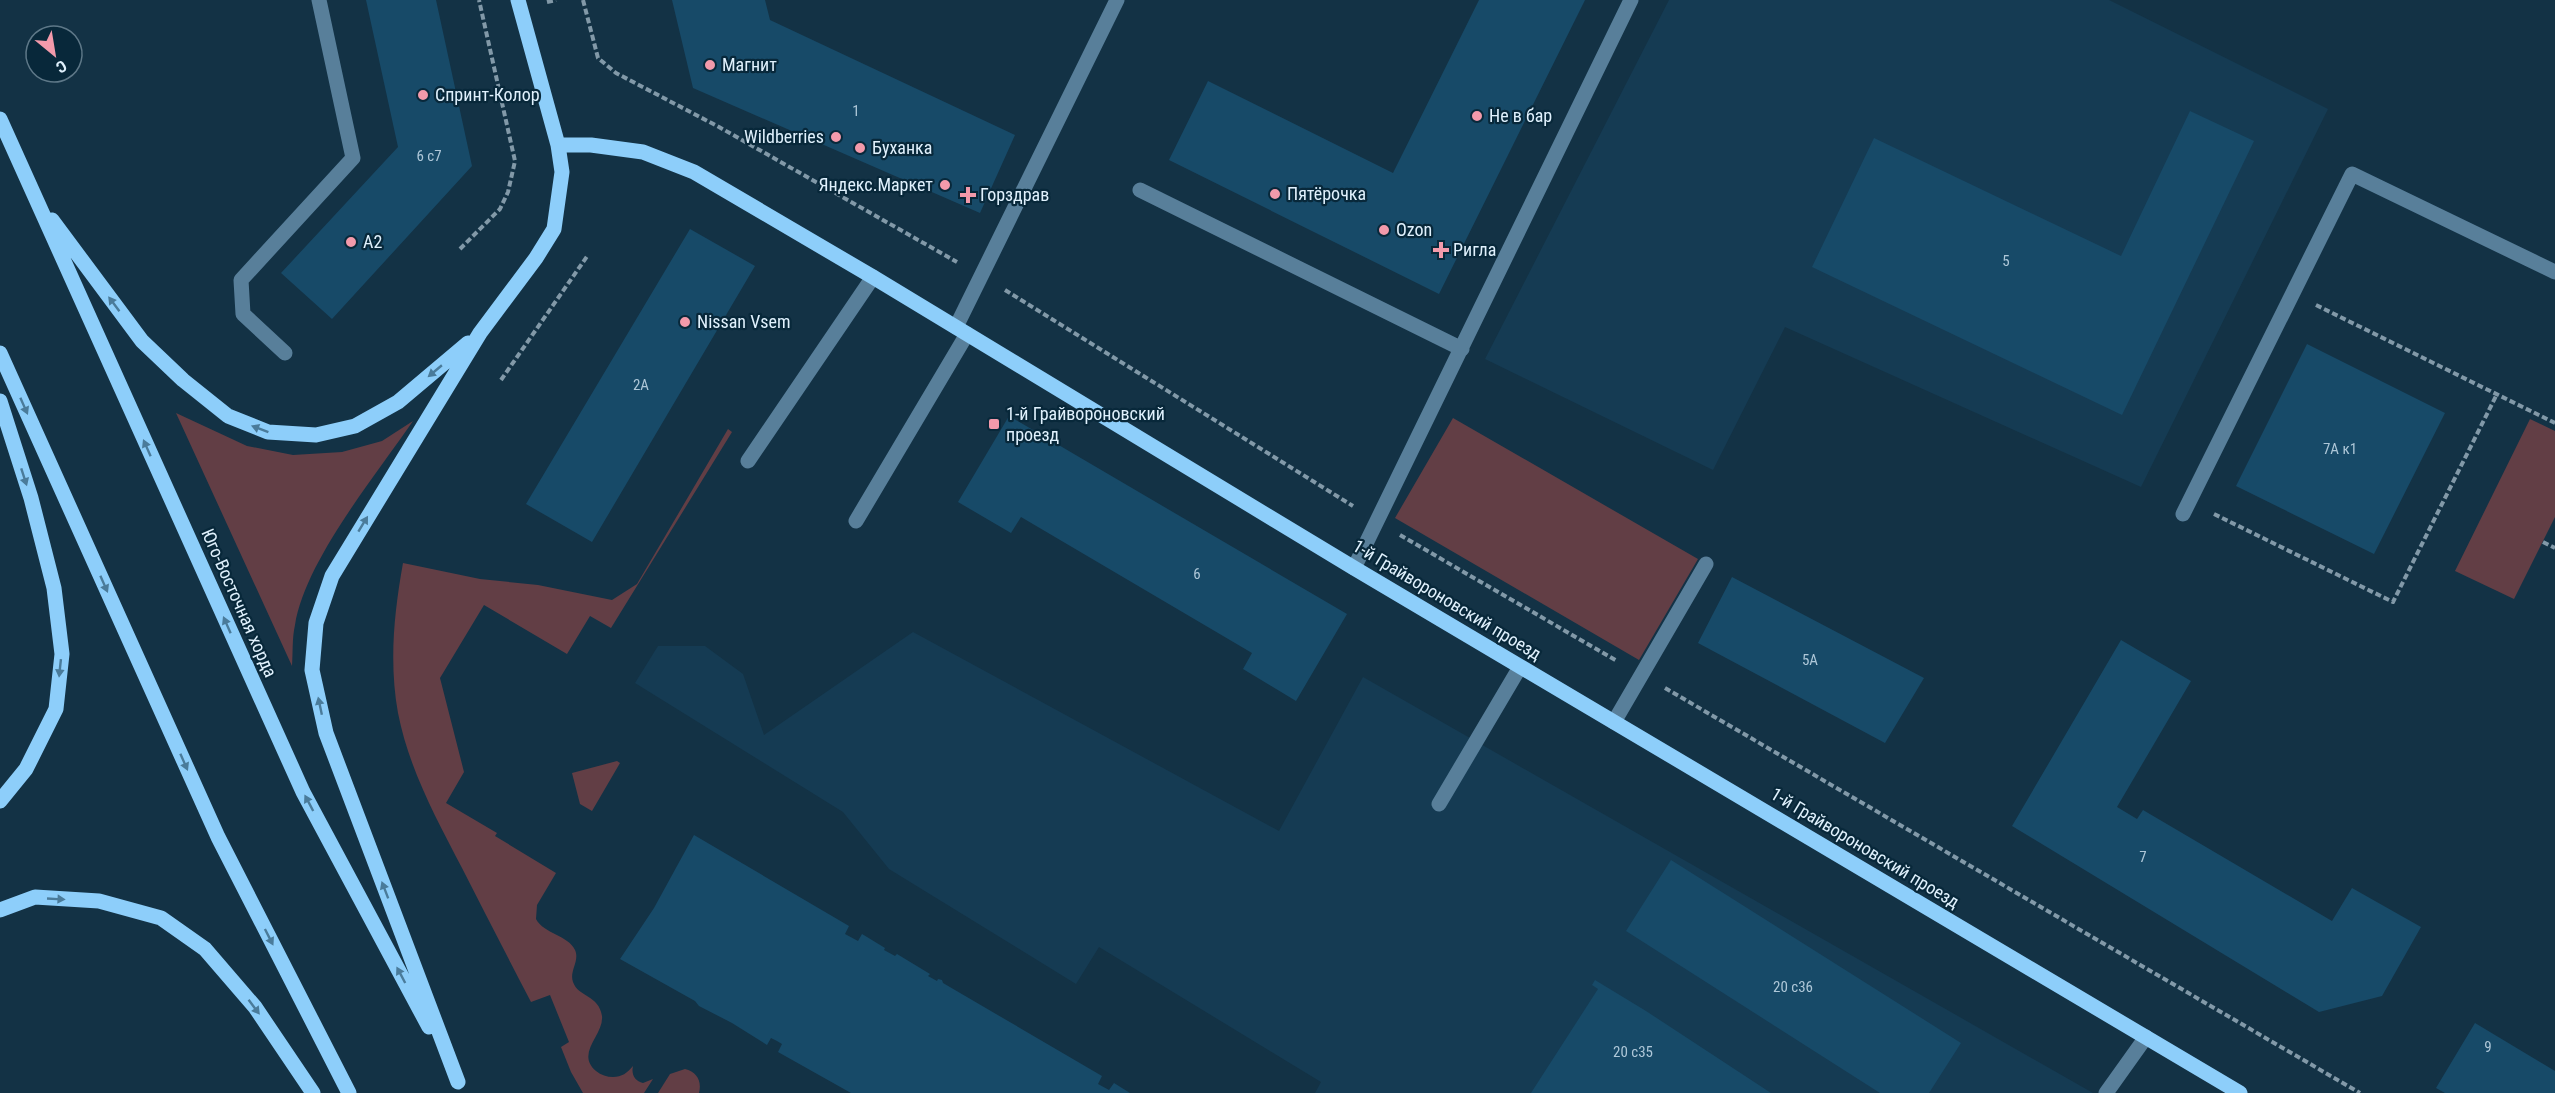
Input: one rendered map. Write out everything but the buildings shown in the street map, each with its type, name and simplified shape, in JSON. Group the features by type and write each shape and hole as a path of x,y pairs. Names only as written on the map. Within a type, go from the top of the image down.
{"main road":[{"path":"461,1087 326,733 312,670 316,623 332,576 480,333 536,258 554,229 562,172 558,145 518,0"},
{"name":"Юго-Восточная хорда","path":"0,119 303,792 461,1087"},
{"name":"1-й Грайвороновский проезд","path":"558,145 591,145 643,152 694,172 873,277 1520,667 2240,1093"},
{"path":"35,197 142,341 183,380 228,416 268,432 316,435 355,426 398,402 480,333"},
{"path":"0,353 218,837 349,1093"},
{"path":"0,401 31,498 54,588 62,654 56,709 26,770 0,801"},
{"path":"0,910 35,897 99,901 161,918 205,949 255,1007 313,1093"}],"lane":[{"path":"285,353 243,314 241,280 353,158 319,0"},
{"path":"856,522 962,331 981,276 1117,0"},
{"path":"1354,568 1631,0"},
{"path":"2186,508 2352,174 2555,272"},
{"path":"1140,190 1462,349"},
{"path":"748,460 873,277"},
{"path":"1614,722 1706,564"},
{"path":"1439,804 1520,667"},
{"path":"2106,1093 2146,1037"}],"path":[{"path":"460,249 500,209 508,192 515,161 479,0"},
{"path":"584,0 598,58 616,73 719,127 981,276 1377,521 2360,1093"},
{"path":"482,17 489,15"},
{"path":"501,380 588,255"},
{"path":"2293,293 2555,423"},
{"path":"2186,508 2393,602 2497,394"},
{"path":"2543,542 2555,548"}],"shaded area":[{"path":"1669,0 2109,0 2328,109 2141,487 1785,327 1713,470 1485,359"},
{"path":"176,413 247,446 293,455 342,452 382,441 413,421 344,519 312,574 301,600 295,625 292,666"},
{"path":"1453,418 1698,559 1639,660 1395,518"},
{"path":"2530,419 2555,431 2555,517 2514,599 2455,571"},
{"path":"728,429 732,432 611,628 590,616 567,654 484,605 440,678 464,772 446,803 497,833 495,836 556,873 537,905 536,919 544,928 572,945 576,954 572,974 573,982 579,991 593,1000 600,1009 601,1023 589,1051 590,1064 600,1074 613,1077 624,1074 633,1066 633,1075 638,1081 643,1083 653,1079 644,1093 583,1093 561,1047 569,1042 550,995 531,1002 433,812 409,754 398,713 393,657 397,600 403,563 480,579 538,585 612,600 637,584"},
{"path":"913,632 1279,831 1363,677 2093,1093 1315,1093 1321,1082 1099,947 1076,984 889,869 843,812 635,683 658,646 705,646 743,674 764,735"},
{"path":"617,761 620,763 592,811 580,804 572,773"},
{"path":"685,1069 693,1072 698,1078 699,1093 658,1093 670,1074"}],"place":[{"name":"Магнит","path":"710,65"},
{"name":"Спринт-Колор","path":"423,95"},
{"name":"Не в бар","path":"1477,116"},
{"name":"Wildberries","path":"836,137"},
{"name":"Буханка","path":"860,148"},
{"name":"Яндекс.Маркет","path":"945,185"},
{"name":"Пятёрочка","path":"1275,194"},
{"name":"Горздрав","path":"968,195"},
{"name":"Ozon","path":"1384,230"},
{"name":"A2","path":"351,242"},
{"name":"Ригла","path":"1441,250"},
{"name":"Nissan Vsem","path":"685,322"},
{"name":"1-й Грайвороновский проезд","path":"994,424"}]}
